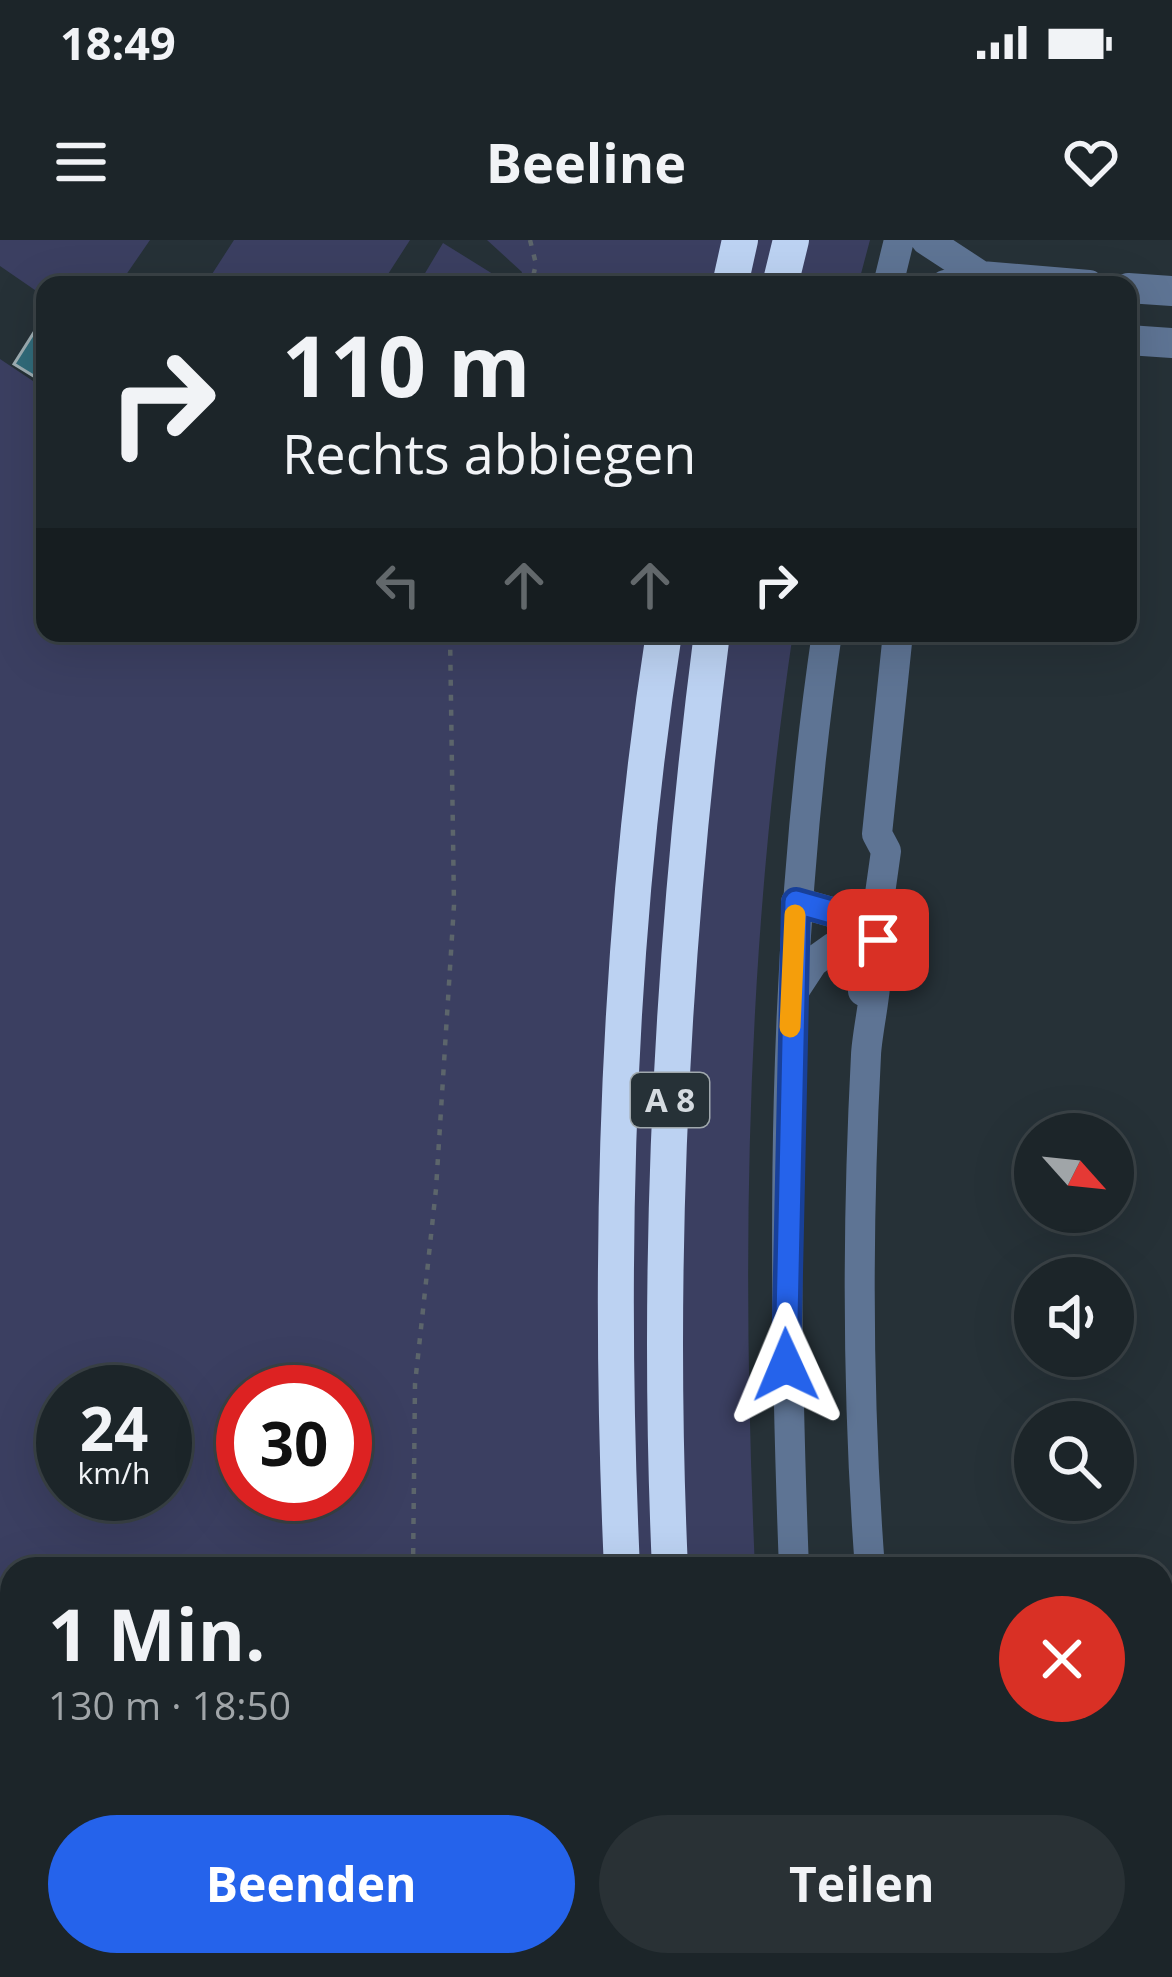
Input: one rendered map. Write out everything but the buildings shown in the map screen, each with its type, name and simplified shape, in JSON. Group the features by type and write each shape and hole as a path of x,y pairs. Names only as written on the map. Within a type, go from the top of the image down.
{"highway":[{"path":"732,276 740,240"},
{"path":"783,276 791,240"},
{"name":"A 8","path":"622,1557 621,1109 634,917 662,642"},
{"name":"A 8","path":"670,1557 670,1110 695,768 711,642"}],"street":[{"path":"889,276 899,240"},
{"path":"926,240 981,276"},
{"path":"1137,289 1172,291"},
{"path":"1137,341 1172,344"},
{"path":"794,1557 785,1288 790,997 796,902 826,642"},
{"path":"868,1015 875,993 875,929 886,851 877,834 897,642"},
{"path":"796,902 853,916 875,929"},
{"path":"790,997 824,950 850,950 864,962 868,1015 858,1290 869,1557"}],"path":[{"path":"530,240 536,264 533,276"},
{"path":"413,1557 415,1384 436,1189 454,905 450,642"}],"shaded area":[{"path":"0,240 150,240 125,276 36,276 36,291 0,266"},
{"path":"234,240 410,240 387,276 211,276"},
{"path":"487,240 870,240 860,276 521,276 522,272"},
{"path":"443,243 496,276 423,276"},
{"path":"0,359 36,383 36,642 792,642 765,868 757,984 748,1333 755,1557 0,1557"}],"slow traffic":[{"path":"790,1027 795,915"}],"route":[{"path":"786,1365 790,997 796,902 867,922 878,940"}]}
